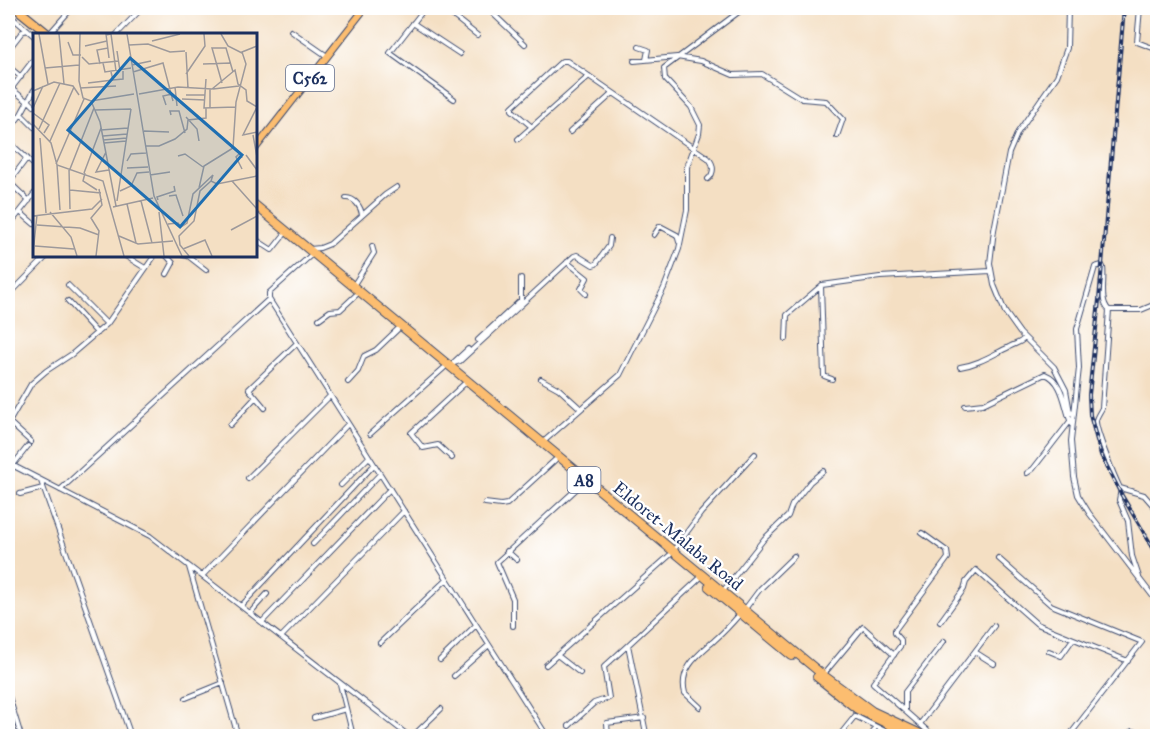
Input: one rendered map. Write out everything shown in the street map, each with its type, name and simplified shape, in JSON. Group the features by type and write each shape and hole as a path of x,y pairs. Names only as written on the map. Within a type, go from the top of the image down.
{"highway":[{"path":"10,8 41,33"},
{"path":"16,8 48,33"},
{"name":"Eldoret-Malaba Road","path":"256,207 541,443 699,579 872,711 925,736"},
{"name":"Eldoret-Malaba Road","path":"256,212 308,252"},
{"name":"Eldoret-Malaba Road","path":"354,290 398,329 449,366 464,384 555,460 722,591 856,713 912,736"}],"main road":[{"name":"C562","path":"256,148 363,8"}],"street":[{"path":"50,33 72,8"},
{"path":"118,33 142,8"},
{"path":"425,8 390,53 454,99"},
{"path":"443,8 477,35"},
{"path":"487,8 525,44"},
{"path":"541,443 616,379 624,368 664,288 680,246 687,210 686,174 699,130 697,117 691,106 667,81 664,69 744,8"},
{"path":"1068,8 1067,48 1057,76 1018,132 1009,153 992,245 991,270 996,291 1005,312 1025,338 1047,358 1057,371 1066,390 1070,412 1073,414"},
{"path":"1140,8 1137,42 1158,50"},
{"path":"8,14 33,35"},
{"path":"8,24 12,18"},
{"path":"413,23 460,54"},
{"path":"8,50 22,32 27,30"},
{"path":"291,31 327,57"},
{"path":"639,47 648,50 646,60"},
{"path":"634,61 677,57 701,61 733,75 762,74 802,99 824,100 843,119 837,136"},
{"path":"33,60 21,77 9,88 33,105"},
{"path":"532,126 512,110 512,107 562,61 567,61 708,158 713,164 712,174 708,179"},
{"path":"8,66 21,77"},
{"path":"518,139 589,76"},
{"path":"8,130 21,114 33,92"},
{"path":"570,132 613,93"},
{"path":"21,114 33,126"},
{"path":"8,141 33,164"},
{"path":"27,158 8,181 29,201"},
{"path":"397,187 340,233 330,244 308,252 269,293 269,299 547,736"},
{"path":"8,227 9,221 20,212 33,195"},
{"path":"346,198 354,201 361,209 362,216"},
{"path":"20,212 33,223"},
{"path":"654,235 660,226 677,235 680,246"},
{"path":"256,240 272,250 284,235"},
{"path":"449,366 460,361 576,255 593,265 596,264 609,246 610,238"},
{"path":"319,319 331,311 340,310 374,254 372,246"},
{"path":"8,296 47,256"},
{"path":"126,256 145,268"},
{"path":"13,465 29,444 8,422 24,393 35,380 72,354 107,324 154,256"},
{"path":"167,256 172,262 167,274"},
{"path":"186,256 206,270"},
{"path":"567,262 587,278 581,289 586,294"},
{"path":"1027,473 1033,469 1071,420 1079,368 1077,329 1096,266 1103,267 1104,303 1109,310 1102,408 1096,423 1108,463 1120,489 1119,500 1128,521 1132,556 1140,580"},
{"path":"786,339 787,315 821,285 880,277 991,270"},
{"path":"370,434 521,300 521,278"},
{"path":"68,285 107,324"},
{"path":"821,285 824,376 832,379"},
{"path":"60,490 269,299"},
{"path":"68,301 97,333"},
{"path":"1109,310 1129,311 1158,303"},
{"path":"1150,307 1158,310"},
{"path":"348,382 358,371 364,356 376,350 398,329"},
{"path":"960,367 987,360 1012,345 1021,343 1025,338"},
{"path":"265,408 249,389 297,343"},
{"path":"965,406 981,405 1045,374 1052,377 1060,388 1071,420 1072,465 1078,495 1089,513 1158,603"},
{"path":"541,379 555,386 581,409"},
{"path":"452,458 438,445 423,448 411,432 464,384"},
{"path":"248,478 330,396"},
{"path":"230,425 255,398"},
{"path":"202,576 348,424"},
{"path":"546,665 671,553 701,513 755,454"},
{"path":"341,485 369,457"},
{"path":"485,503 507,504 555,460"},
{"path":"8,463 142,532 409,736"},
{"path":"241,606 374,465"},
{"path":"722,591 764,539 788,516 792,505 811,481 823,471"},
{"path":"313,544 380,474"},
{"path":"40,480 131,736"},
{"path":"513,626 513,599 497,563 584,483"},
{"path":"20,494 43,488"},
{"path":"262,622 390,489"},
{"path":"1120,489 1133,490 1144,495 1156,508"},
{"path":"281,637 404,511"},
{"path":"922,533 947,551 948,558 895,630 902,643 873,683 930,733 940,736"},
{"path":"507,552 517,560"},
{"path":"700,707 685,693 685,676 696,655 743,612 760,589 794,556"},
{"path":"998,558 1051,605 1141,642 1070,736"},
{"path":"188,566 238,736"},
{"path":"940,622 975,570 1035,623 1128,661"},
{"path":"380,643 447,579"},
{"path":"569,726 594,703 608,699 604,667 699,579"},
{"path":"250,613 267,594"},
{"path":"440,660 476,625"},
{"path":"921,724 994,626"},
{"path":"823,675 863,627 894,655"},
{"path":"1049,651 1061,656 1073,639"},
{"path":"905,711 905,692 944,641"},
{"path":"454,676 489,645"},
{"path":"628,645 649,736"},
{"path":"975,651 994,664"},
{"path":"557,655 580,673"},
{"path":"186,698 223,683"},
{"path":"340,683 353,736"},
{"path":"8,693 21,736"},
{"path":"314,718 346,709"},
{"path":"413,736 441,709"},
{"path":"839,736 856,713 887,735 895,736"},
{"path":"608,736 607,723 644,718"},
{"path":"872,736 875,727"},
{"path":"1124,736 1132,731 1155,736"}],"railway":[{"path":"1124,8 1089,395 1090,415 1101,455 1158,556"}]}
